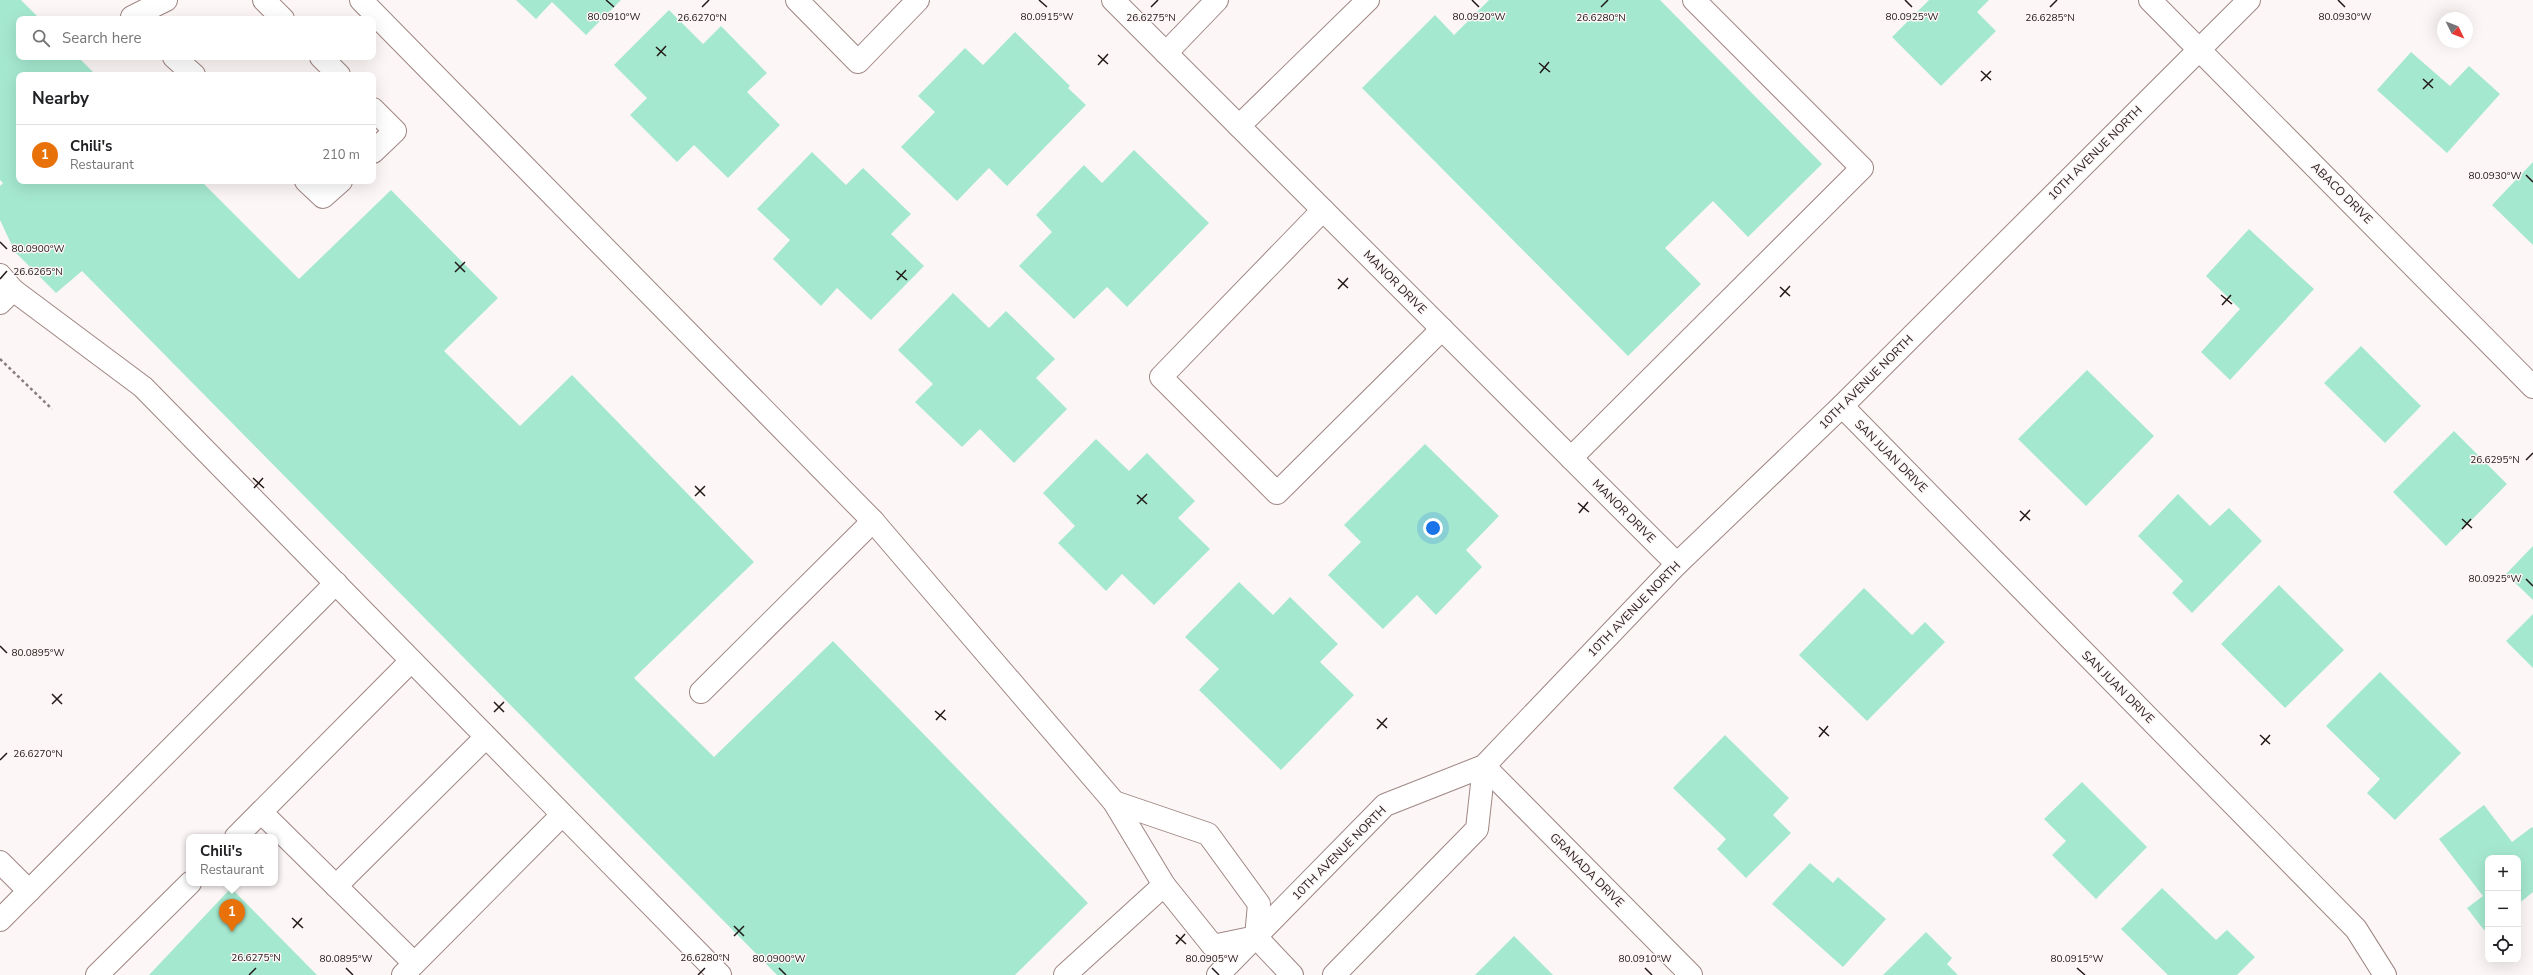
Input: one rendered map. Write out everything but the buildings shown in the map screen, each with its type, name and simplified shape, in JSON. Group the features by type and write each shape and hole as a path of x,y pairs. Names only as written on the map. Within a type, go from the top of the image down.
{"street":[{"path":"134,16 166,0"},
{"path":"264,0 280,16"},
{"path":"361,0 874,521 1114,802 1164,885 1214,946 1256,937"},
{"path":"797,0 858,62 918,0"},
{"name":"MANOR DRIVE","path":"1113,0 1677,564"},
{"path":"1166,53 1217,0"},
{"path":"1239,126 1368,0"},
{"path":"1571,458 1862,168 1694,0"},
{"name":"ABACO DRIVE","path":"2150,0 2533,387"},
{"name":"10TH AVENUE NORTH","path":"1218,975 1385,805 1484,766 1677,564 1842,406 2249,0"},
{"path":"177,60 191,72"},
{"path":"324,60 336,72"},
{"path":"376,112 395,131 376,149"},
{"path":"309,184 323,197 338,184"},
{"path":"1324,210 1162,377 1272,488 1277,493 1442,329"},
{"path":"4,290 143,387 720,975"},
{"name":"SAN JUAN DRIVE","path":"1842,406 2356,929 2385,975"},
{"path":"701,692 874,521"},
{"path":"0,920 336,583"},
{"path":"239,834 411,661"},
{"path":"336,886 486,737"},
{"path":"1334,975 1476,829 1484,766"},
{"name":"GRANADA DRIVE","path":"1484,766 1691,975"},
{"path":"1114,802 1208,834 1259,904 1256,937 1292,975"},
{"path":"261,812 336,886 409,969 562,815"},
{"path":"0,862 29,891"},
{"path":"1065,975 1164,885"},
{"path":"98,975 187,886"}],"path":[{"path":"0,359 52,409"}],"place":[{"name":"Chili's","path":"232,932"}]}
